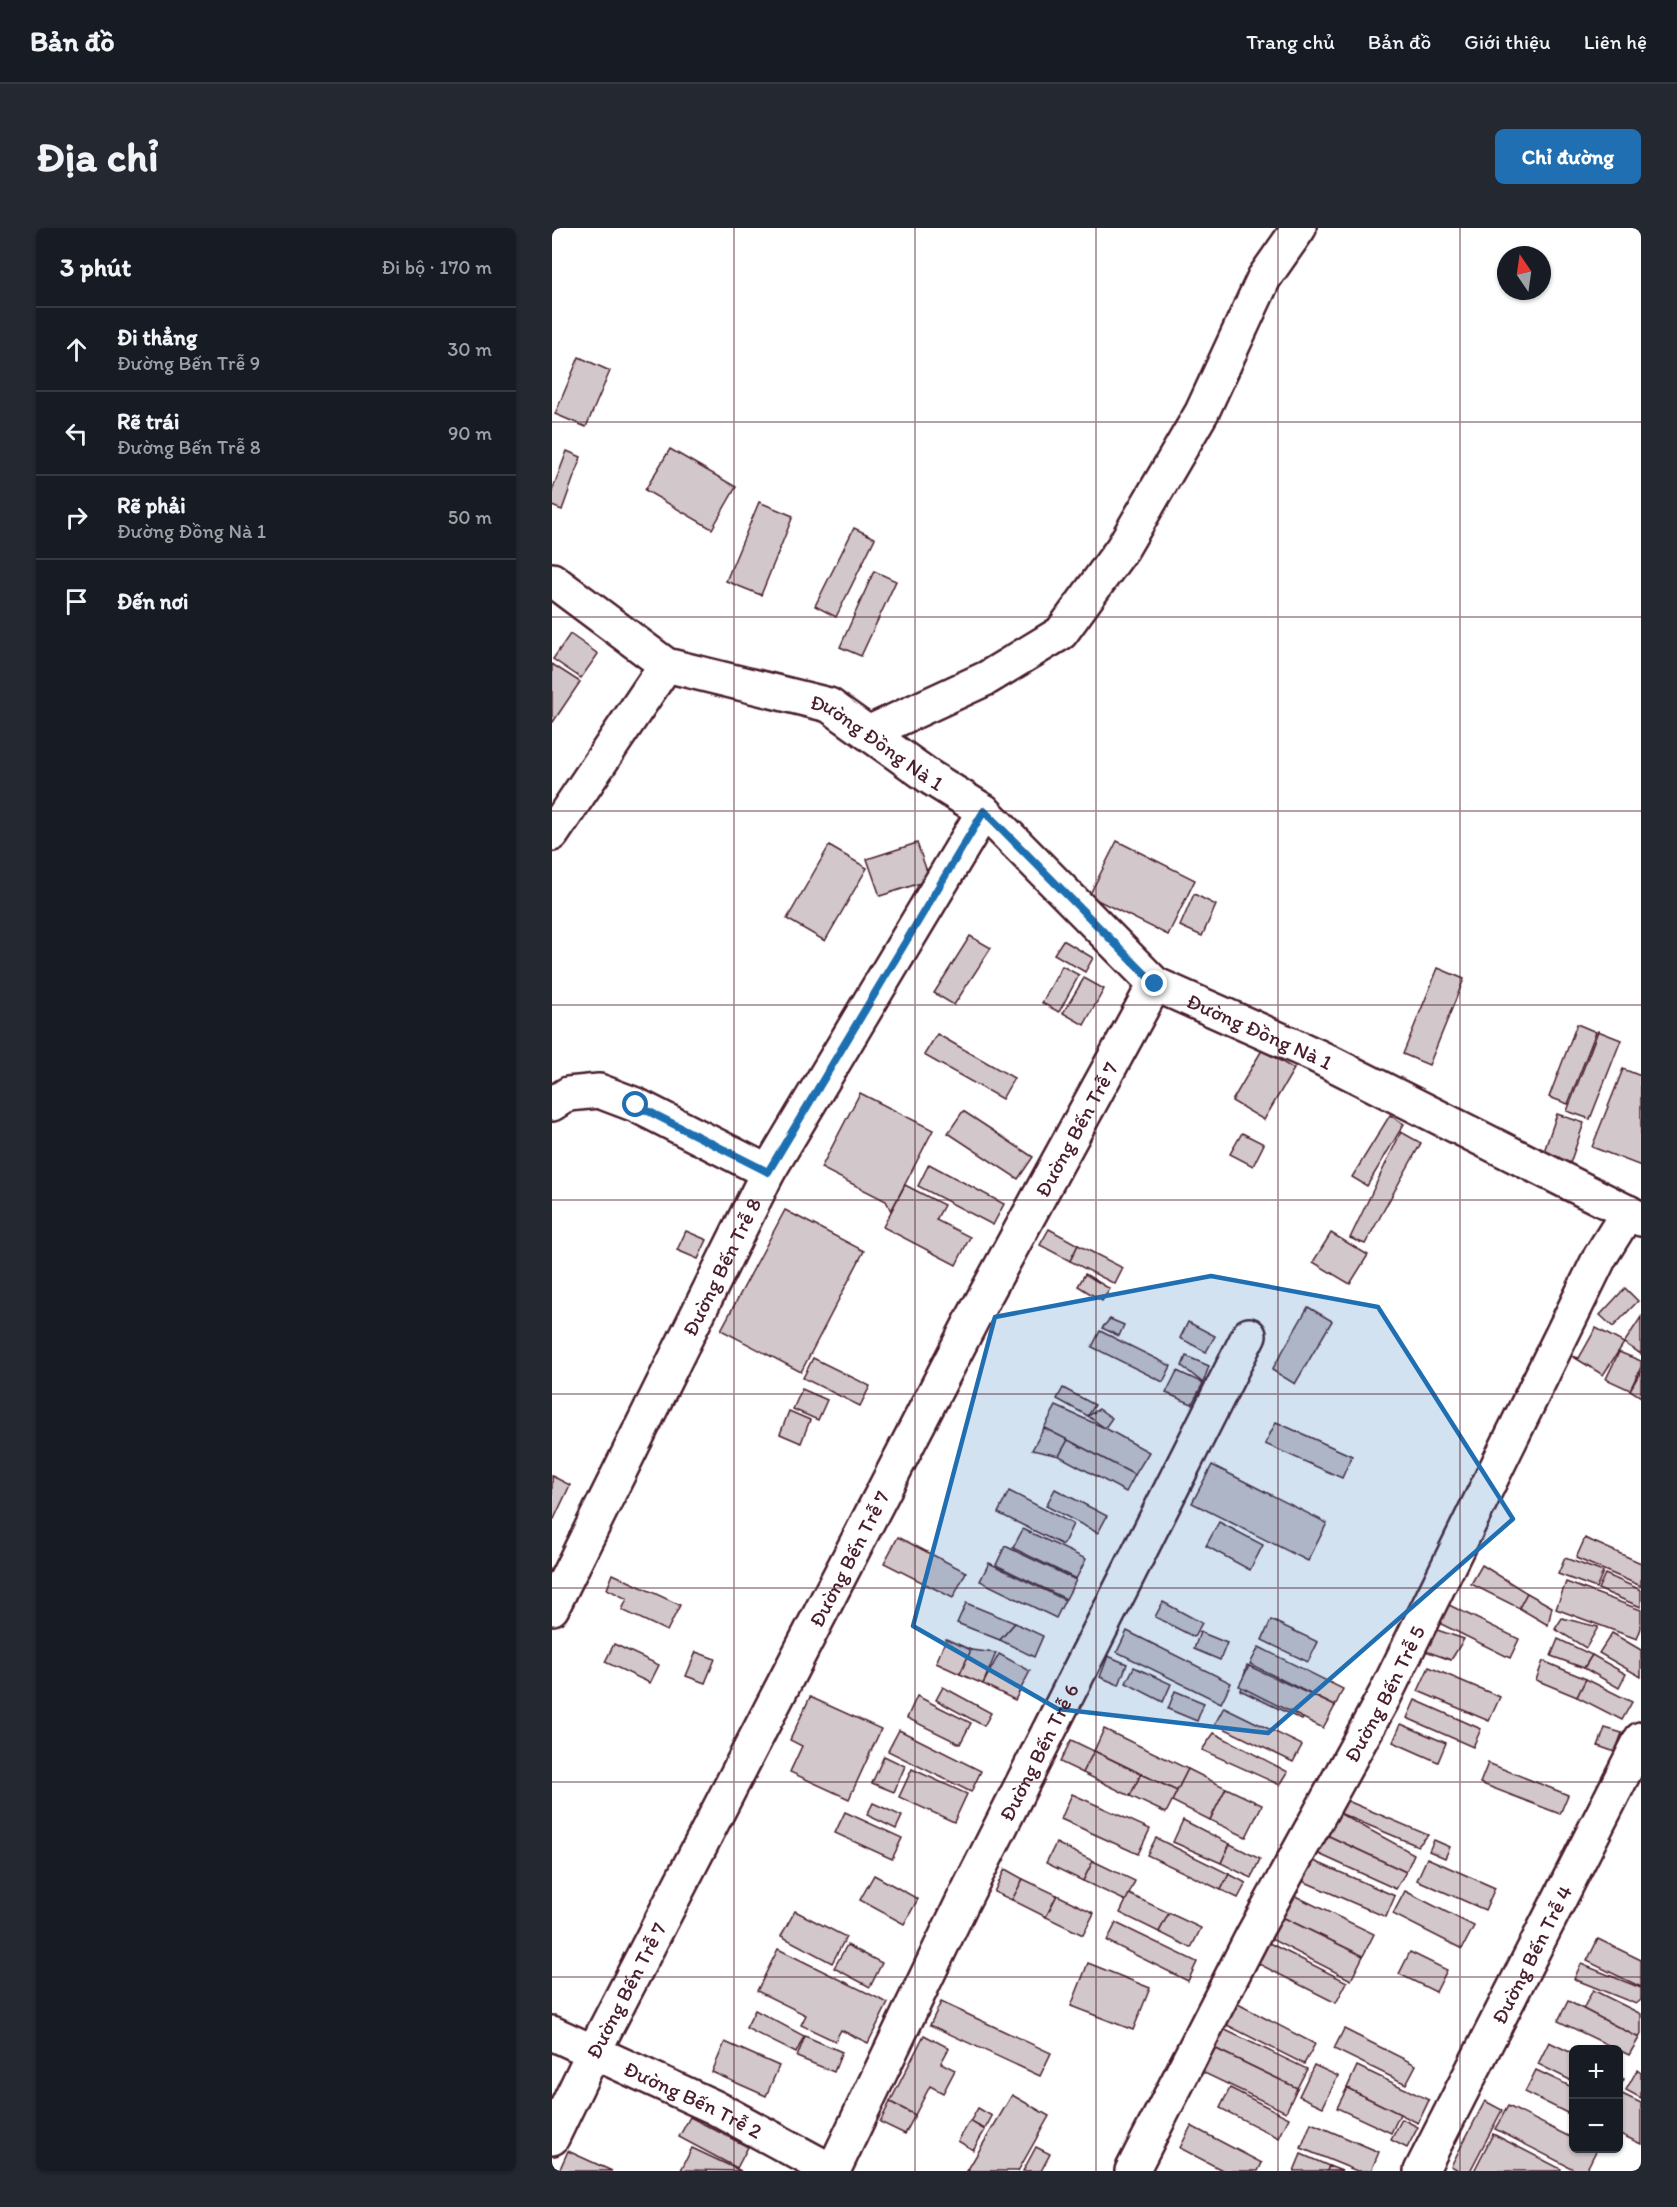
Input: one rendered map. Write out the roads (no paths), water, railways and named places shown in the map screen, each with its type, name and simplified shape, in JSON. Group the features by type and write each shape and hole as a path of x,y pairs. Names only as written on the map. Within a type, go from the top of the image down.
{"street":[{"path":"868,733 987,678 1061,633 1122,549 1202,412 1264,278 1299,228"},
{"name":"Đường Đồng Nà 1","path":"552,580 666,665 829,705 931,778 984,811 1155,984 1317,1056 1634,1216"},
{"path":"552,834 666,665"},
{"name":"Đường Bến Trễ 8","path":"552,1608 768,1172 984,811"},
{"name":"Đường Bến Trễ 7","path":"552,2138 592,2053 974,1316 1155,984"},
{"path":"552,1104 568,1094 599,1091 636,1105 768,1172"},
{"name":"Đường Bến Trễ 5","path":"1132,2171 1252,1937 1385,1695 1600,1257 1634,1216"},
{"name":"Đường Bến Trễ 6","path":"832,2171 962,1903 1249,1335"},
{"name":"Đường Bến Trễ 4","path":"1420,2171 1641,1739"},
{"name":"Đường Bến Trễ 2","path":"552,2033 714,2107 832,2171"}]}
